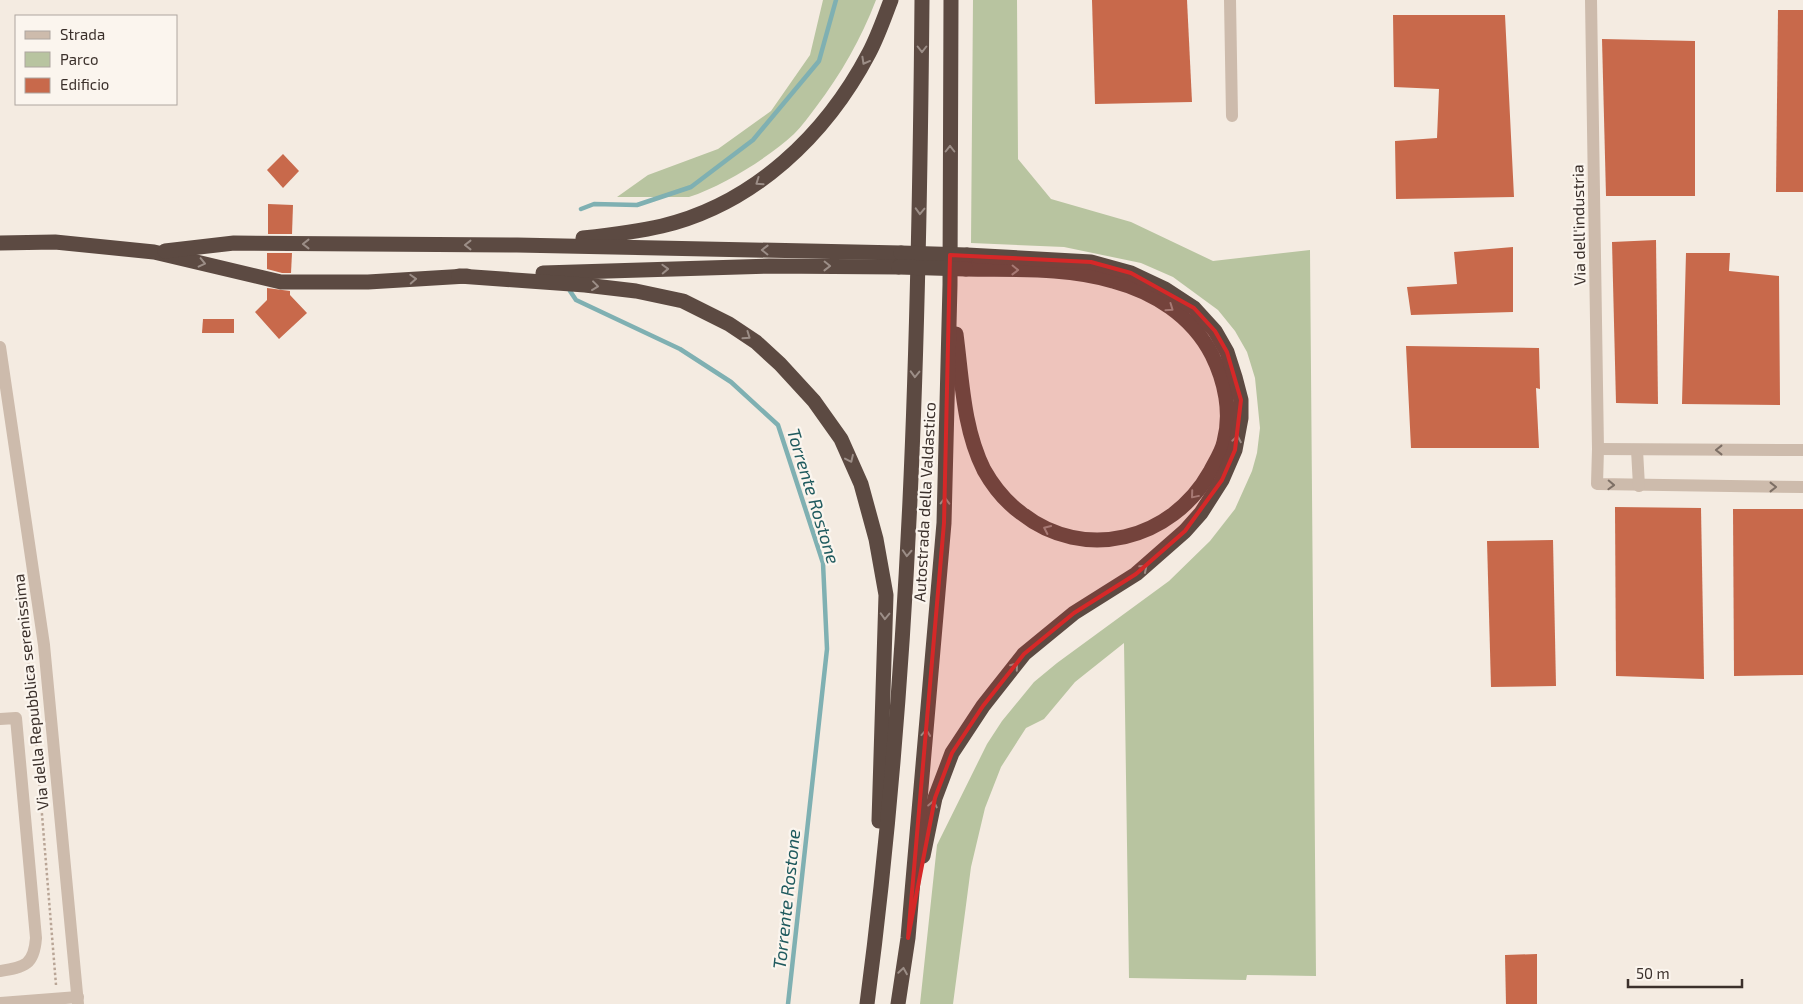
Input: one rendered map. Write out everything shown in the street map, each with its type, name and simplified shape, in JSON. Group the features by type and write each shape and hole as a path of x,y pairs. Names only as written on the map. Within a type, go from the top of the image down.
{"highway":[{"path":"517,245 622,234 664,226 702,213 728,201 756,184 803,145 842,98 870,51 891,0"},
{"name":"Autostrada della Valdastico","path":"867,1004 875,947 894,760 901,657 912,446 921,174 922,0"},
{"name":"Autostrada della Valdastico","path":"898,1004 908,938 944,523 950,285 951,0"},
{"path":"3,243 55,242 154,252 281,282 368,282 459,276 900,260"},
{"path":"154,252 234,243 517,245 967,262 1091,262 1131,273 1165,289 1194,308 1215,331 1227,352 1236,377 1241,400 1241,418 1235,450 1222,480 1201,513 1185,531 1136,574 1074,614 1024,654 982,706 952,753 934,798 908,938"},
{"path":"950,285 962,391 973,442 985,472 1005,498 1028,519 1043,528 1075,538 1109,539 1130,536 1148,529 1178,512 1193,497 1205,481 1224,443 1227,426 1226,403 1224,384 1211,354 1196,331 1183,316 1152,295 1114,281 1071,273 967,262"},
{"path":"459,276 585,285 636,291 683,301 729,324 756,342 780,364 814,401 841,439 861,484 869,510 886,595 875,947"}],"street":[{"path":"1230,0 1232,116"},
{"name":"Via dell'industria","path":"1591,0 1597,484 1803,487"},
{"name":"Via della Repubblica serenissima","path":"0,347 44,645 78,1001"},
{"path":"1598,449 1803,450"},
{"path":"1637,450 1639,486"},
{"path":"0,719 16,718 36,938 34,956 28,962 16,969 0,971"},
{"path":"0,1003 57,999 78,1001"}],"path":[{"path":"23,608 34,715 57,999"}],"highlighted area":[{"path":"950,255 1091,262 1131,273 1194,308 1215,331 1227,352 1241,400 1235,450 1222,480 1185,531 1136,574 1074,613 1024,654 983,706 952,753 935,798 908,938 944,523"}],"green space":[{"path":"823,0 876,0 864,29 842,69 816,107 794,134 730,179 689,197 617,197 648,175 718,149 771,111 810,55"},
{"path":"973,0 1017,0 1018,159 1051,199 1131,222 1213,261 1310,250 1316,976 1247,975 1246,980 1129,978 1124,643 1075,682 1044,719 1026,728 1001,767 985,808 971,867 953,1004 920,1004 937,845 987,744 1002,721 1034,682 1169,581 1210,541 1235,509 1252,471 1257,453 1260,428 1255,378 1247,352 1235,331 1218,310 1173,277 1141,263 1064,247 971,243"}],"building":[{"path":"1092,0 1187,0 1192,102 1095,104"},
{"path":"1778,10 1803,10 1803,192 1776,192"},
{"path":"1393,15 1505,15 1514,197 1396,199 1395,141 1437,138 1439,89 1394,87"},
{"path":"1602,39 1695,41 1695,196 1606,196"},
{"path":"283,154 299,171 283,188 267,170"},
{"path":"268,204 293,205 292,234 268,234"},
{"path":"1656,240 1658,404 1616,403 1612,242"},
{"path":"1513,247 1513,312 1411,315 1407,287 1457,284 1454,252"},
{"path":"267,253 292,253 291,273 267,269"},
{"path":"1686,253 1730,253 1729,271 1779,276 1780,405 1682,404"},
{"path":"267,288 290,291 290,295 307,313 279,339 255,312 267,300"},
{"path":"203,319 234,319 234,333 202,333"},
{"path":"1406,346 1539,348 1540,389 1536,388 1539,448 1411,448"},
{"path":"1615,507 1701,508 1704,679 1616,676"},
{"path":"1733,509 1803,509 1803,675 1734,676"},
{"path":"1553,540 1556,686 1491,687 1487,541"},
{"path":"1537,954 1537,1004 1506,1004 1505,955"}],"waterway":[{"name":"Torrente Rostone","path":"581,209 594,204 637,205 691,187 753,140 819,61 836,0"},
{"name":"Torrente Rostone","path":"570,291 576,300 680,349 731,382 778,425 823,563 827,649 788,1004"}]}
